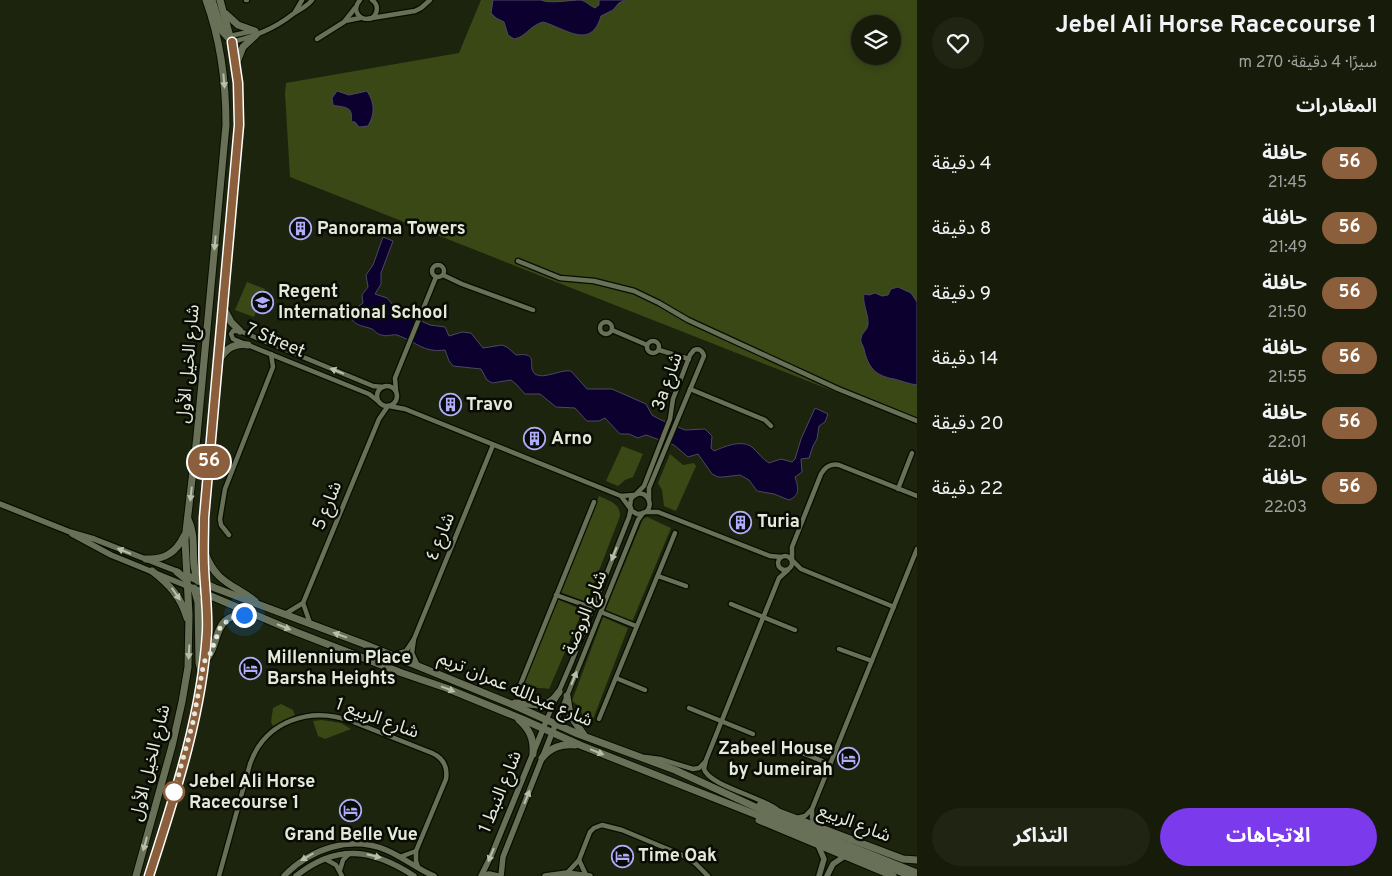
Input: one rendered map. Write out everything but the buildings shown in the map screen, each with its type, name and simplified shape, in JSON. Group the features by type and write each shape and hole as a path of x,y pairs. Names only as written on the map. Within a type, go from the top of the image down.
{"main road":[{"name":"شارع الخيل الأول","path":"136,876 172,746 188,667 190,625 185,533 225,139 226,98 218,37 206,0"},
{"path":"212,0 222,31 228,40 220,52"},
{"name":"شارع الخيل الأول","path":"149,876 185,753 202,674 207,633 204,518 239,125 236,63 228,40 220,0"},
{"path":"222,8 234,23 258,33 244,47 236,63"},
{"path":"223,305 229,319 240,331"},
{"path":"218,364 221,356 231,347 248,345"},
{"path":"188,518 193,535 194,562 198,580 206,593"},
{"path":"146,560 159,559 170,554 179,545 185,533"},
{"path":"204,547 209,562 218,576 231,587 251,597 261,606"},
{"path":"194,562 197,572 201,572 204,567"},
{"path":"152,571 176,593 190,625"},
{"path":"177,572 189,582 198,602 199,663 202,674"},
{"name":"شارع عبدالله عمران تريم","path":"189,582 198,580 418,666 586,737 675,770 911,876"},
{"name":"شارع عبدالله عمران تريم","path":"189,582 216,599 256,616 515,716 552,734 734,807 778,817 917,873"},
{"path":"204,662 210,654 217,633 224,622 237,616 256,616"},
{"path":"511,704 543,705 552,700 559,692"},
{"path":"567,696 570,715 586,737"},
{"path":"515,716 530,731 533,741 533,754"},
{"path":"542,758 550,750 559,746 580,745"},
{"path":"734,807 763,822 893,876"},
{"name":"شارع الربيع","path":"778,817 796,818 903,859 917,860"}],"street":[{"path":"294,13 302,0"},
{"path":"228,40 258,33 280,24 312,0"},
{"path":"317,39 344,22 360,0"},
{"path":"344,22 360,18 372,18 415,11 430,0"},
{"path":"374,2 390,15"},
{"path":"372,18 376,12 374,2"},
{"path":"356,8 360,18"},
{"path":"518,261 560,278 594,281 634,291 688,320 838,389 917,421"},
{"path":"436,277 432,274 432,270 436,265 443,266 445,270 443,275"},
{"path":"436,277 443,275 462,284 533,310"},
{"path":"388,406 396,400 395,378 436,277"},
{"path":"612,330 647,344 655,341 658,344 659,350"},
{"name":"7 Street","path":"379,402 369,394 248,345 232,337 232,332 240,331 373,386 383,387"},
{"path":"647,344 646,348 650,353 659,350 688,361"},
{"name":"3a شارع","path":"635,494 642,488 670,419 673,399 688,361 694,350 699,350 703,354 703,359 649,488 649,501"},
{"path":"271,354 274,367"},
{"path":"229,535 223,528 220,519 225,489 274,367 284,360"},
{"path":"395,378 383,387 377,395 379,402 388,406 405,409 621,496 635,513 658,512 770,556 788,556 801,569"},
{"path":"383,387 392,388 397,393 405,409"},
{"path":"690,388 765,420 771,426"},
{"path":"673,399 677,404 684,403"},
{"name":"شارع 5","path":"379,402 379,419"},
{"name":"شارع 5","path":"303,603 379,419 388,406"},
{"name":"شارع ٤","path":"418,666 412,653 414,639 493,444"},
{"path":"898,489 912,453"},
{"path":"638,757 660,759 693,770 701,767 706,760 780,578 789,569 792,560 792,547 820,477 827,466 839,465 917,496"},
{"path":"630,507 631,499 635,494"},
{"path":"621,496 644,494 658,512"},
{"path":"644,513 649,508 649,501"},
{"path":"519,688 594,502"},
{"name":"شارع عبدالله عمران تريم","path":"0,504 177,572"},
{"name":"شارع الروضة","path":"547,719 629,517 630,507"},
{"name":"شارع الروضة","path":"556,724 638,520 644,513"},
{"name":"شارع عبدالله عمران تريم","path":"70,532 102,551 152,571 189,582"},
{"path":"600,719 674,533"},
{"path":"780,578 778,560 792,547"},
{"path":"816,826 812,818 812,809 917,549"},
{"path":"770,556 782,570 801,569 894,606"},
{"path":"658,576 686,586"},
{"path":"556,595 592,608"},
{"path":"284,615 303,603 311,625"},
{"path":"731,604 795,630"},
{"path":"601,612 636,626"},
{"name":"شارع ٤","path":"392,656 404,652 414,639"},
{"path":"839,649 872,661"},
{"path":"616,678 645,690"},
{"path":"690,708 753,734"},
{"name":"شارع الربيع 1","path":"219,876 250,764 258,748 281,725 298,717 317,714 337,716 351,721 432,753 442,760 446,769 446,779 416,851"},
{"name":"شارع النبط 1","path":"482,876 547,719"},
{"name":"شارع النبط 1","path":"499,876 503,857 556,724"},
{"path":"797,751 830,764"},
{"name":"شارع الربيع","path":"706,760 704,769 709,777 774,806 778,817"},
{"path":"796,818 805,816 812,809"},
{"path":"567,872 579,860 590,832 598,826 607,825 682,855 695,863 708,876"},
{"path":"284,876 300,862 321,850 331,847 366,845 384,849 434,876"},
{"path":"818,845 824,859 819,876"},
{"path":"400,857 416,851 416,861 419,868"},
{"path":"340,870 343,860 349,854"},
{"path":"296,876 324,858 349,854 382,858 396,864 414,876"},
{"path":"828,875 833,864 845,856"},
{"path":"324,858 334,863 342,876"},
{"path":"579,860 588,875"},
{"path":"822,870 827,870 828,875"},
{"path":"545,876 567,872 588,875"},
{"path":"482,876 489,874 499,876"}],"green space":[{"path":"481,0 917,0 917,424 290,177 286,83 459,53"},
{"path":"247,282 265,289 254,317 235,310"},
{"path":"622,446 643,454 633,477 625,480 618,486 606,481"},
{"path":"670,454 683,465 694,463 696,466 676,511 664,506 662,490 658,483"},
{"path":"599,496 616,505 620,516 587,602 560,592"},
{"path":"647,517 671,528 632,622 605,611 643,519"},
{"path":"557,599 583,610 549,689 535,689 522,695 518,694"},
{"path":"603,617 628,628 590,727 585,724 580,707 572,701"},
{"path":"281,704 293,710 295,715 273,726 271,722 273,708"},
{"path":"322,720 341,723 351,729 325,739 318,736 313,721"}],"shaded area":[{"path":"493,0 541,0 554,2 581,0 595,8 599,5 599,0 625,0 619,3 613,10 601,16 597,27 591,33 584,35 576,34 543,22 514,39 508,35 504,22 491,13"},
{"path":"337,91 349,95 367,91 372,100 373,108 368,126 359,127 355,122 352,122 349,109 333,105 332,98"},
{"path":"383,237 393,241 381,273 381,284 375,294 387,298 405,314 430,325 445,327 449,336 462,332 471,333 483,348 502,345 516,355 528,356 532,360 533,371 538,376 571,371 587,389 612,389 646,404 652,415 659,419 685,430 705,429 712,436 711,448 714,451 733,444 743,444 752,447 769,463 781,459 792,462 795,459 801,439 815,408 828,414 825,422 819,426 817,439 809,458 801,459 802,472 795,477 798,487 797,493 789,500 774,494 757,491 749,480 740,475 718,477 712,474 698,454 688,457 674,445 646,435 638,438 629,434 620,434 605,418 599,421 587,421 575,408 556,407 540,394 525,394 511,380 492,383 487,380 481,369 453,366 445,350 431,350 397,335 381,335 372,329 357,324 352,320 352,311 363,303 362,295 368,287 366,275 373,265"},
{"path":"898,287 911,293 917,302 917,385 882,376 874,370 868,361 861,341 868,325 864,294 888,295 891,289"}],"bus line":[{"name":"56","path":"149,876 177,785 193,722 206,646 207,595 204,567 204,518 239,125 238,83 232,42"}],"place":[{"name":"Panorama Towers","path":"301,229"},
{"name":"Regent International School","path":"262,302"},
{"name":"Travo","path":"450,405"},
{"name":"Arno","path":"535,439"},
{"name":"Turia","path":"741,522"},
{"name":"Millennium Place Barsha Heights","path":"251,668"},
{"name":"Zabeel House by Jumeirah","path":"849,759"},
{"name":"Jebel Ali Horse Racecourse 1","path":"174,792"},
{"name":"Grand Belle Vue","path":"351,810"},
{"name":"Time Oak","path":"622,856"}],"route":[{"path":"174,792 193,722 204,662 209,657 217,633 224,622 230,618 244,615"}]}
